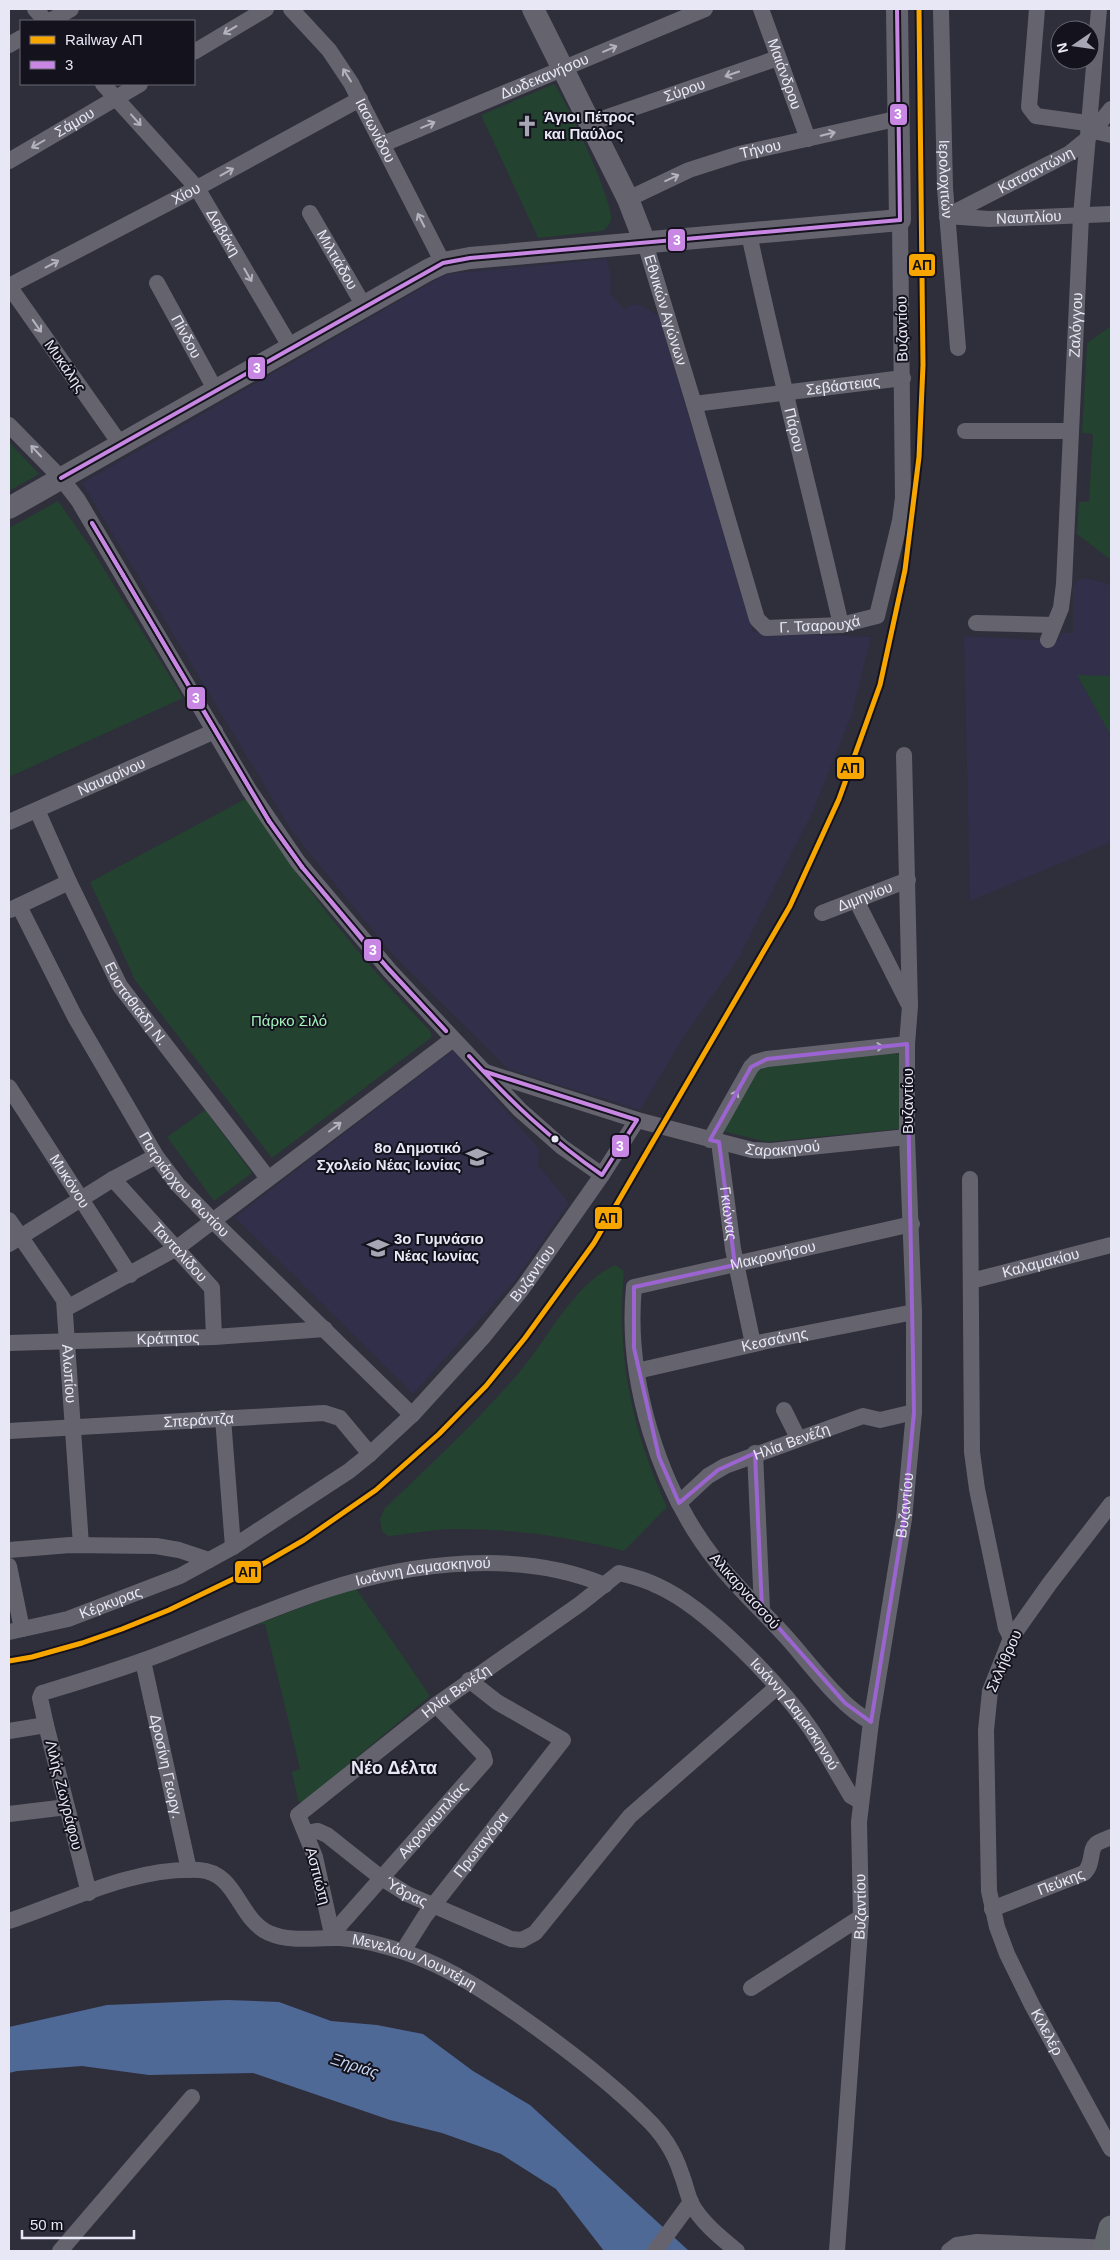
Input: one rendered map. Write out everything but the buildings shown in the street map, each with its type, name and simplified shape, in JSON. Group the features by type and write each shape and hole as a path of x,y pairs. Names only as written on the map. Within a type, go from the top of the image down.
{"street":[{"path":"35,9 45,20"},
{"path":"52,20 71,9"},
{"path":"195,51 266,9"},
{"name":"Ιασωνίδου","path":"291,9 332,54 360,99 443,263"},
{"name":"Εθνικών Αγώνων","path":"533,9 628,199 645,243 757,620 761,625"},
{"name":"Δωδεκανήσου","path":"383,144 705,9"},
{"name":"Μαιάνδρου","path":"761,9 808,139"},
{"name":"Βυζαντίου","path":"877,616 901,511 900,118 897,9"},
{"name":"Ιερολοχιτών","path":"941,9 947,216 958,348"},
{"path":"1037,9 1029,106 1036,116 1089,131 1111,135"},
{"name":"Ζαλόγγου","path":"976,623 1051,633 1061,608 1064,584 1081,216 1099,9"},
{"path":"9,45 20,39"},
{"name":"Σύρου","path":"590,123 778,58"},
{"name":"Δαβάκη","path":"104,85 197,188 291,348"},
{"name":"Σάμου","path":"9,160 138,85"},
{"name":"Χίου","path":"9,286 197,188 360,99"},
{"name":"Κατσαντώνη","path":"947,216 1056,161 1111,109"},
{"name":"Τήνου","path":"628,199 688,170 739,154 900,118"},
{"name":"Μιλτιάδου","path":"310,214 364,306"},
{"name":"Ναυπλίου","path":"947,216 989,219 1111,214"},
{"path":"9,508 443,263 470,258 900,220"},
{"name":"Πάρου","path":"749,234 784,392 807,478 841,625"},
{"name":"Πίνδου","path":"156,283 216,391"},
{"name":"Μυκάλης","path":"9,286 121,445"},
{"name":"Σεβάστειας","path":"694,404 902,378"},
{"path":"9,425 61,478 92,522 214,731 275,831 298,862 375,955 483,1071 538,1127 602,1176"},
{"path":"965,432 1071,432"},
{"name":"Γ. Τσαρουχά","path":"761,625 766,628 774,628 841,625 877,616"},
{"name":"Ναυαρίνου","path":"9,822 214,731"},
{"name":"Βυζαντίου","path":"838,2251 861,1917 858,1848 861,1802 871,1722 904,1519 914,1412 914,1312 907,1044 910,1006 904,755"},
{"name":"Ευσταθιάδη Ν.","path":"37,810 69,882 120,986 268,1177"},
{"name":"Διμηνίου","path":"822,913 908,880"},
{"path":"14,908 69,882"},
{"path":"856,900 910,1006"},
{"name":"Πατριάρχου Φωτίου","path":"14,908 156,1156 178,1185 412,1415"},
{"path":"65,1309 177,1248 214,1222 268,1177 453,1039"},
{"path":"714,1141 751,1067 761,1060 907,1044"},
{"name":"Σαρακηνού","path":"483,1071 637,1120 714,1141 766,1151 908,1138"},
{"name":"Μυκόνου","path":"9,1087 130,1275"},
{"name":"Βυζαντίου","path":"370,1454 412,1415 484,1336 522,1290 602,1176 637,1120"},
{"name":"Γκιώνας","path":"714,1141 736,1264 753,1344"},
{"path":"15,1240 113,1179 156,1156"},
{"name":"Τανταλίδου","path":"113,1179 212,1288 214,1337"},
{"path":"970,1179 971,1432 974,1468 1006,1628 1011,1638"},
{"name":"Αλωπίου","path":"9,1220 15,1240 62,1295 68,1341 81,1545"},
{"name":"Μακρονήσου","path":"634,1287 912,1224"},
{"name":"Καλαμακίου","path":"971,1281 1111,1245"},
{"name":"Αλικαρνασσού","path":"634,1287 633,1320 637,1372 652,1438 679,1502 716,1560 845,1703 871,1722"},
{"name":"Κεσσάνης","path":"637,1372 753,1344 914,1312"},
{"name":"Κράτητος","path":"9,1343 214,1337 325,1329"},
{"path":"784,1410 798,1438"},
{"name":"Ηλία Βενέζη","path":"679,1502 718,1470 755,1453 863,1416 880,1420 914,1412"},
{"name":"Σπεράντζα","path":"9,1431 223,1418 329,1414 340,1418 370,1454"},
{"path":"223,1418 233,1547"},
{"path":"755,1453 762,1610"},
{"name":"Κέρκυρας","path":"16,1630 68,1619 180,1576 233,1547 349,1471 370,1454"},
{"name":"Σκλήθρου","path":"992,1909 988,1884 987,1700 1011,1638 1050,1583 1111,1504"},
{"path":"9,1550 81,1545 156,1546 179,1550 209,1560"},
{"name":"Ιωάννη Δαμασκηνού","path":"40,1696 42,1693 143,1660 325,1590 353,1582 467,1563 545,1568 571,1573 605,1585"},
{"path":"9,1566 16,1630"},
{"name":"Ηλία Βενέζη","path":"298,1816 468,1680 580,1604 619,1573"},
{"name":"Ιωάννη Δαμασκηνού","path":"619,1573 659,1586 692,1607 728,1638 777,1687 810,1728 851,1796 861,1802"},
{"name":"Δροσίνη Γεωργ.","path":"143,1660 189,1870"},
{"name":"Πρωταγόρα","path":"403,1951 432,1906 563,1740 497,1702 468,1680"},
{"name":"Ύδρας","path":"306,1833 318,1830 327,1835 380,1877 406,1894 517,1940 528,1938 537,1931 630,1816 777,1687"},
{"name":"Λιλής Ζωγράφου","path":"40,1696 89,1892"},
{"name":"Ακροναυπλίας","path":"332,1936 380,1877 485,1761 483,1754 436,1705"},
{"path":"9,1731 46,1725"},
{"path":"9,1814 67,1807"},
{"name":"Ασπιώτη","path":"298,1816 318,1868 332,1936"},
{"name":"Πεύκης","path":"992,1909 1084,1873 1090,1866 1093,1848 1096,1843 1111,1837"},
{"name":"Μενελάου Λουντέμη","path":"9,1921 89,1892 139,1877 189,1870 207,1871 220,1876 256,1925 267,1932 290,1939 332,1936 358,1940 403,1951 444,1969 484,1991 600,2075 644,2115 668,2144 681,2172 691,2202 709,2226 737,2251"},
{"name":"Κιλελέρ","path":"992,1909 1001,1940 1022,1985 1111,2149"},
{"path":"751,1988 861,1917"},
{"path":"60,2251 192,2097"},
{"path":"654,2251 691,2202"},
{"path":"949,2251 957,2244 977,2242 1108,2244"}],"highlighted area":[{"path":"907,1044 914,1412 904,1519 871,1722 845,1703 762,1609 755,1453 718,1470 679,1503 659,1457 634,1348 634,1287 735,1265 719,1142 710,1140 751,1067 767,1059"}],"shaded area":[{"path":"607,259 611,279 610,293 624,309 634,304 642,306 659,316 753,632 871,637 851,716 813,811 739,958 686,1033 640,1110 508,1069 394,956 293,833 82,483 446,274"},
{"path":"1086,578 1111,585 1111,676 1078,676 1111,736 1111,842 970,901 964,636 1058,641 1060,633 1073,633 1073,587 1077,581"},
{"name":"3ο Γυμνάσιο Νέας Ιωνίας","path":"453,1050 539,1149 538,1165 569,1203 516,1279 413,1394 235,1217"}],"green space":[{"path":"554,84 569,109 588,150 604,192 611,219 608,226 602,231 538,238 481,115"},
{"path":"1111,326 1111,560 1077,534 1079,502 1089,502 1093,434 1082,433 1087,343"},
{"path":"9,442 39,474 9,491"},
{"path":"58,501 91,548 183,698 9,777 9,528"},
{"path":"1077,675 1111,676 1111,736"},
{"name":"Πάρκο Σιλό","path":"247,798 309,890 380,976 430,1031 432,1037 272,1158 135,980 90,882"},
{"path":"886,1051 900,1055 902,1125 898,1129 767,1142 723,1131 758,1066"},
{"path":"205,1110 252,1173 214,1201 167,1137"},
{"path":"615,1265 624,1271 622,1333 629,1392 644,1449 667,1507 624,1551 562,1538 499,1530 448,1529 388,1536 382,1531 380,1519 385,1508 501,1393 528,1362 573,1299 600,1274"},
{"path":"355,1587 430,1696 302,1803 298,1800 292,1772 300,1769 265,1624 255,1625"}],"water":[{"name":"Ξηριάς","path":"227,2000 279,2002 331,2021 377,2025 423,2034 473,2071 530,2105 689,2251 604,2251 556,2189 501,2154 442,2133 390,2120 253,2073 149,2075 82,2066 9,2073 9,2027 107,2005"}],"rail line":[{"name":"ΑΠ","path":"9,1661 32,1657 82,1643 122,1629 169,1610 254,1569 304,1540 376,1490 439,1434 486,1386 525,1338 594,1243 790,906 839,799 880,685 905,570 919,457 923,365 919,9"}],"transit line":[{"name":"3","path":"897,9 900,220"},
{"name":"3","path":"61,478 443,263 470,258 900,220"},
{"name":"3","path":"92,523 123,575"},
{"name":"3","path":"92,523 123,575"},
{"name":"3","path":"123,575 269,821"},
{"name":"3","path":"123,575 269,821"},
{"name":"3","path":"269,821 302,867"},
{"name":"3","path":"269,821 302,867"},
{"name":"3","path":"302,867 390,971 446,1031"},
{"name":"3","path":"302,867 364,942 446,1031"},
{"name":"3","path":"469,1056 483,1071 637,1120 602,1175 583,1162 532,1120 500,1089 485,1073 469,1056"}],"place":[{"name":"Άγιοι Πέτρος και Παύλος","path":"527,126"},
{"name":"8ο Δημοτικό Σχολείο Νέας Ιωνίας","path":"477,1157"},
{"name":"3ο Γυμνάσιο Νέας Ιωνίας","path":"378,1248"}],"district":[{"name":"Νέο Δέλτα","path":"394,1768"}]}
